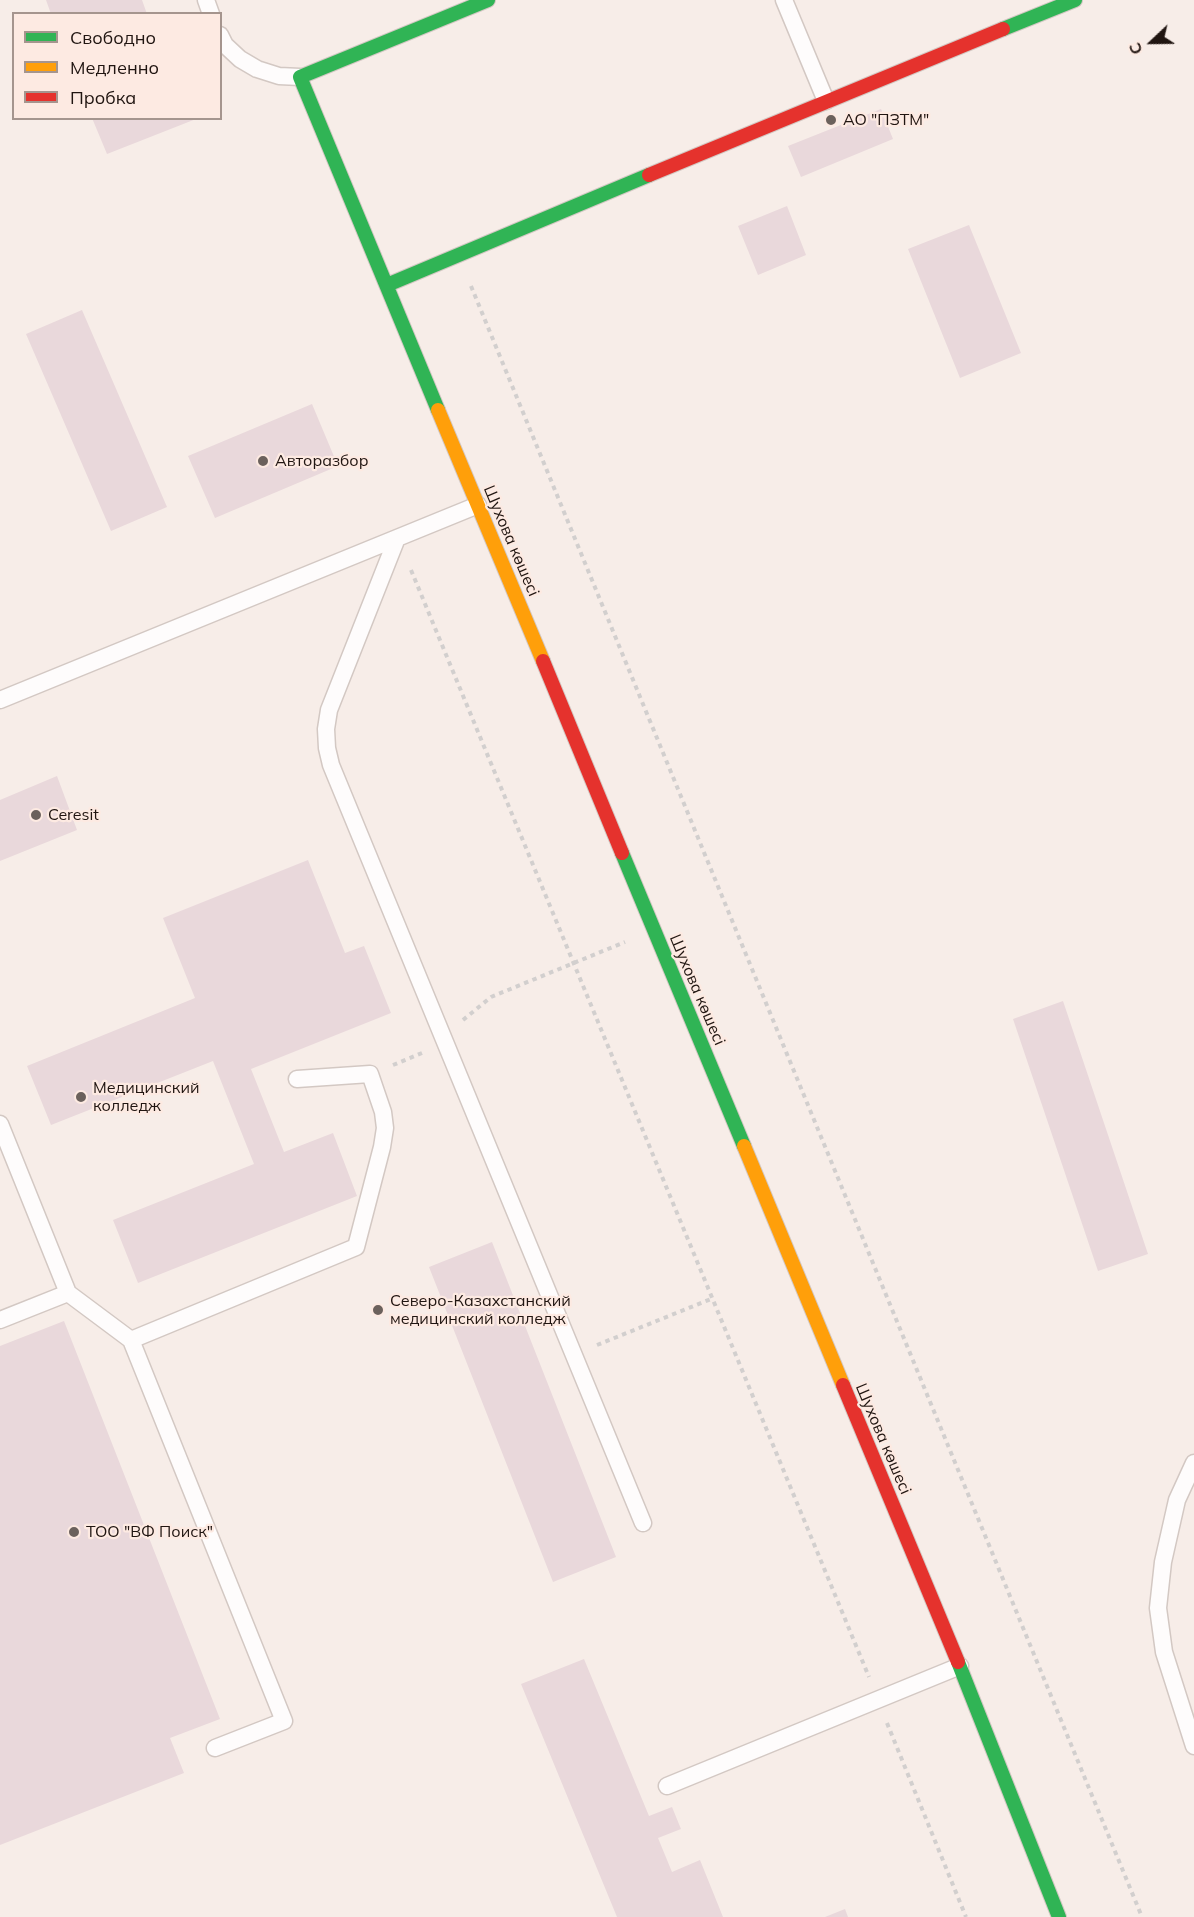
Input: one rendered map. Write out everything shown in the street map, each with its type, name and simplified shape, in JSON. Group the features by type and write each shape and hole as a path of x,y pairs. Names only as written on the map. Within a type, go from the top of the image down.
{"street":[{"path":"300,77 488,0"},
{"path":"387,285 826,101 1075,0"},
{"name":"Шухова көшесі","path":"300,77 960,1666 1059,1917"}],"lane":[{"path":"784,0 826,101"},
{"path":"222,39 240,59 257,69 279,76 300,77"},
{"path":"0,700 478,505"},
{"path":"397,538 329,710 326,729 331,765 644,1523"},
{"path":"131,1340 356,1247 385,1128 383,1112 370,1074 297,1079"},
{"path":"0,1124 68,1293 131,1340 284,1721 215,1748"},
{"path":"0,1320 68,1293"},
{"path":"1194,1463 1177,1500 1163,1562 1158,1608 1164,1652 1194,1746"},
{"path":"667,1786 960,1666"}],"path":[{"path":"458,254 1142,1917"},
{"path":"397,538 966,1917"},
{"path":"370,1074 419,1056 491,997 654,930"},
{"path":"574,1354 711,1299"}],"building":[{"path":"46,0 142,0 146,12 50,12"},
{"path":"881,109 893,139 801,177 788,146"},
{"path":"93,120 193,120 107,154"},
{"path":"787,206 806,255 758,275 738,226"},
{"path":"969,225 1021,353 960,378 908,249"},
{"path":"82,310 167,507 111,531 26,334"},
{"name":"Авторазбор","path":"312,404 338,466 215,518 188,456"},
{"name":"Ceresit","path":"57,776 77,830 0,861 0,800"},
{"name":"Медицинский колледж","path":"308,860 345,953 364,946 391,1013 251,1069 284,1152 333,1133 357,1196 138,1283 113,1220 254,1164 213,1061 51,1125 27,1066 195,998 163,918"},
{"path":"1063,1001 1148,1254 1098,1271 1013,1019"},
{"path":"492,1242 616,1557 553,1582 429,1267"},
{"name":"ТОО \"ВФ Поиск\"","path":"64,1321 220,1719 170,1738 184,1773 0,1845 0,1346"},
{"path":"584,1659 649,1816 672,1807 681,1829 658,1838 672,1872 700,1860 723,1917 617,1917 521,1684"},
{"path":"845,1909 848,1917 825,1917"}],"traffic: fast":[{"path":"438,410 300,77 488,0"},
{"path":"1003,29 1075,0"},
{"path":"387,285 649,175"},
{"path":"622,853 744,1146"},
{"path":"958,1662 1059,1917"}],"traffic: slow":[{"path":"438,410 543,661"},
{"path":"744,1146 843,1385"}],"traffic: jam":[{"path":"649,175 1003,29"},
{"path":"543,661 622,853"},
{"path":"843,1385 958,1662"}],"place":[{"name":"АО \"ПЗТМ\"","path":"831,120"},
{"name":"Авторазбор","path":"263,461"},
{"name":"Ceresit","path":"36,815"},
{"name":"Медицинский колледж","path":"81,1097"},
{"name":"Северо-Казахстанский медицинский колледж","path":"378,1310"},
{"name":"ТОО \"ВФ Поиск\"","path":"74,1532"}]}
